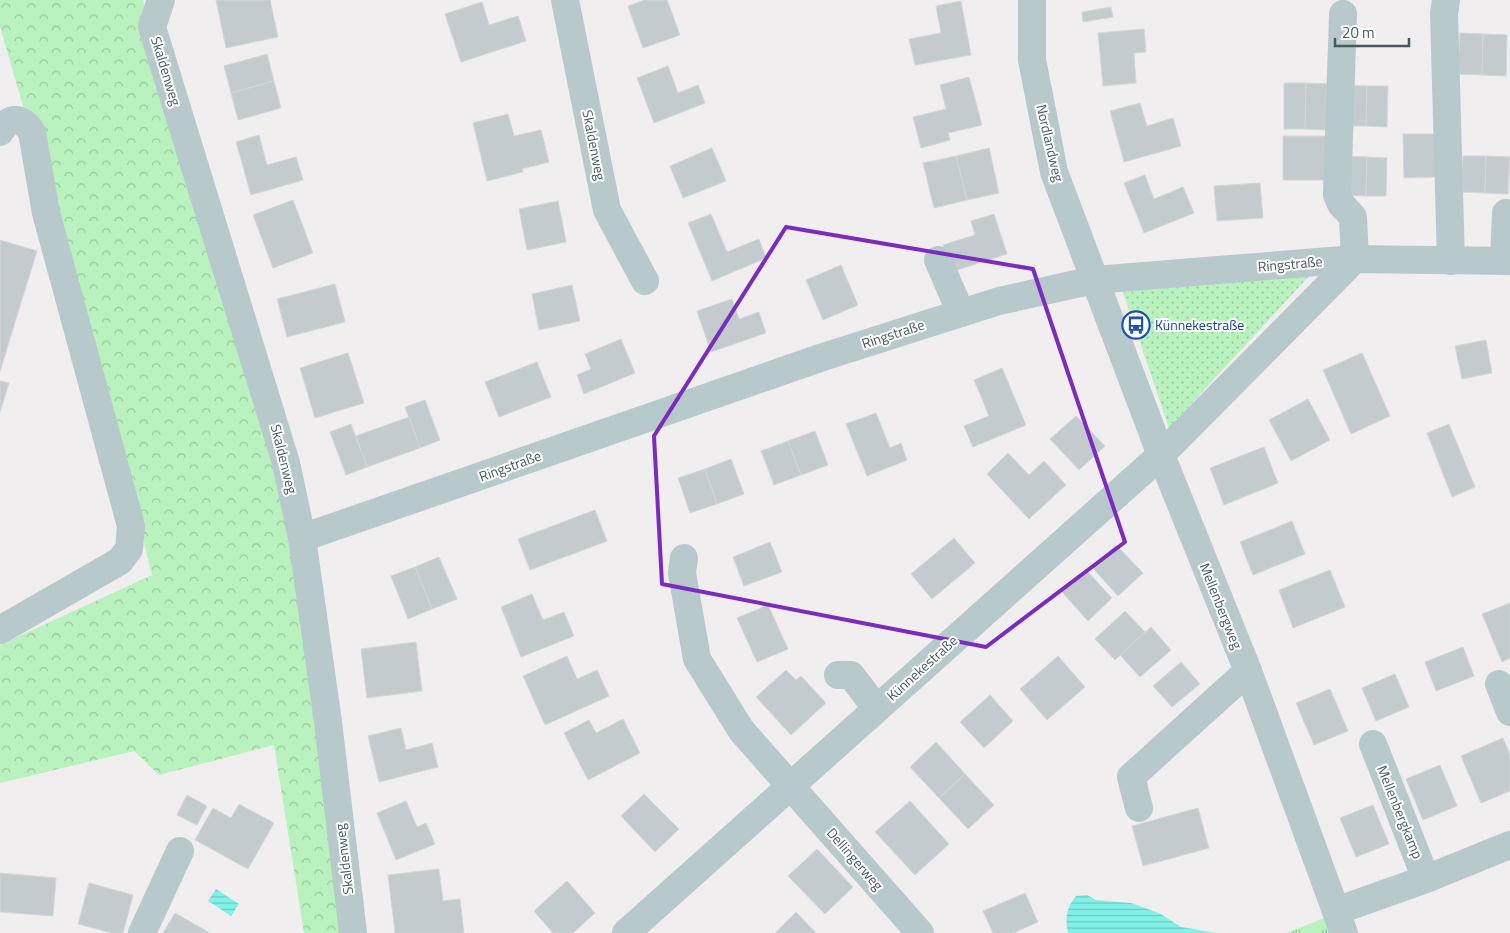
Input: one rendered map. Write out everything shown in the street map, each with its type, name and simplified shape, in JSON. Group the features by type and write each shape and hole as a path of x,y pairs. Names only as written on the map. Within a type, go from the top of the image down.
{"street":[{"name":"Skaldenweg","path":"161,0 152,28 284,453 302,538 328,722 353,933"},
{"name":"Skaldenweg","path":"565,0 607,210 644,281"},
{"name":"Nordlandweg","path":"1032,0 1032,60 1054,172 1094,280"},
{"path":"1446,0 1444,13 1451,261"},
{"path":"1343,14 1337,195 1341,204 1353,217 1355,259"},
{"path":"0,132 10,121 18,120 24,122 32,132 46,213 131,526 128,549 120,560 0,630"},
{"path":"1506,213 1507,261"},
{"name":"Ringstraße","path":"302,538 823,357 999,301 1094,280 1355,259 1507,261"},
{"name":"Künnekestraße","path":"637,930 790,785 1161,455 1355,259"},
{"path":"938,260 960,313"},
{"name":"Mellenbergweg","path":"1094,280 1161,455 1248,671 1340,922"},
{"path":"684,558 682,573 697,659 741,730 790,785"},
{"path":"1140,808 1132,778 1248,671"},
{"path":"838,675 851,675 876,708"},
{"path":"1499,684 1510,712"},
{"name":"Mellenbergkamp","path":"1373,744 1426,879"},
{"name":"Dellingerweg","path":"790,785 920,933"},
{"path":"1340,922 1426,879 1510,845"},
{"path":"142,933 180,851"}],"highlighted area":[{"path":"786,227 1033,269 1125,542 986,647 662,584 654,436"}],"green space":[{"path":"0,0 143,0 295,534 344,933 304,933 274,745 159,775 134,751 0,783 0,645 152,575 104,383 0,27"},
{"path":"1312,273 1169,428 1122,289"},
{"path":"1327,917 1333,933 1287,933"}],"water":[{"path":"216,889 239,904 231,916 208,901"},
{"path":"1087,895 1096,900 1131,903 1159,913 1181,927 1217,933 1068,933 1067,918 1070,905 1076,896"}],"building":[{"path":"216,0 270,0 278,37 226,48"},
{"path":"645,0 667,0 680,35 643,48 628,6"},
{"path":"961,1 971,55 915,65 909,39 941,33 936,6"},
{"path":"482,2 489,25 518,16 526,41 461,62 445,14"},
{"path":"1111,7 1113,17 1083,22 1082,12"},
{"path":"1144,29 1146,52 1134,53 1136,83 1103,86 1098,33"},
{"path":"1460,33 1483,34 1482,75 1458,74"},
{"path":"1483,34 1507,35 1506,76 1482,75"},
{"path":"267,54 274,81 231,93 224,66"},
{"path":"668,66 678,93 698,85 705,103 654,123 637,78"},
{"path":"969,77 982,125 948,133 950,140 921,148 913,117 946,109 940,85"},
{"path":"274,81 281,108 238,120 231,93"},
{"path":"1284,83 1306,83 1305,129 1284,129"},
{"path":"1306,83 1327,84 1326,130 1305,129"},
{"path":"1346,85 1367,86 1366,126 1345,126"},
{"path":"1367,86 1388,86 1387,127 1366,126"},
{"path":"1140,103 1147,126 1173,118 1181,146 1124,162 1110,111"},
{"path":"508,114 514,136 541,130 549,162 522,169 523,172 487,181 473,123"},
{"path":"1403,134 1436,134 1437,177 1404,178"},
{"path":"259,135 267,165 296,157 303,180 251,195 236,142"},
{"path":"1283,136 1326,136 1325,180 1283,180"},
{"path":"712,148 726,181 683,198 670,166"},
{"path":"989,148 999,193 967,200 956,156"},
{"path":"956,156 967,200 934,208 923,163"},
{"path":"1346,156 1367,157 1366,196 1345,195"},
{"path":"1463,156 1486,156 1485,193 1461,192"},
{"path":"1486,156 1510,157 1508,194 1485,193"},
{"path":"1367,157 1387,158 1386,196 1366,196"},
{"path":"1145,175 1154,199 1183,187 1194,213 1144,233 1124,183"},
{"path":"1260,183 1263,218 1217,221 1214,186"},
{"path":"293,200 313,253 273,268 253,215"},
{"path":"558,201 566,242 527,250 519,209"},
{"path":"711,214 727,252 759,239 766,258 712,281 688,223"},
{"path":"994,214 1007,254 951,272 943,245 975,235 971,221"},
{"path":"0,240 37,251 0,371"},
{"path":"841,265 858,305 823,320 806,280"},
{"path":"335,284 345,322 287,337 277,299"},
{"path":"572,285 580,321 539,330 532,294"},
{"path":"732,299 739,319 759,312 766,333 711,352 697,311"},
{"path":"621,339 635,373 584,394 577,375 591,369 585,354"},
{"path":"1486,340 1492,373 1462,379 1455,346"},
{"path":"348,353 364,403 315,418 300,368"},
{"path":"1362,353 1390,416 1351,434 1323,370"},
{"path":"537,362 551,397 499,417 485,382"},
{"path":"1002,368 1026,425 973,447 964,426 989,416 974,380"},
{"path":"0,381 9,383 0,412"},
{"path":"1308,399 1330,440 1291,461 1269,420"},
{"path":"425,400 440,440 420,448 405,407"},
{"path":"876,413 890,448 901,443 907,460 867,476 846,424"},
{"path":"1076,416 1105,446 1079,470 1050,439"},
{"path":"409,417 420,448 367,467 356,436"},
{"path":"351,424 367,467 346,475 330,432"},
{"path":"1449,424 1475,487 1452,497 1427,433"},
{"path":"815,431 828,465 801,475 788,441"},
{"path":"788,441 801,475 774,485 761,451"},
{"path":"1264,447 1278,483 1224,505 1210,468"},
{"path":"1008,453 1029,475 1044,461 1066,485 1029,519 987,474"},
{"path":"731,459 744,494 717,504 705,469"},
{"path":"705,469 717,504 690,513 678,478"},
{"path":"595,510 607,541 530,570 518,539"},
{"path":"1292,521 1305,554 1253,575 1240,542"},
{"path":"954,538 975,563 932,599 911,574"},
{"path":"770,542 782,572 744,586 733,557"},
{"path":"1116,545 1143,573 1118,596 1092,567"},
{"path":"439,557 457,599 432,609 415,567"},
{"path":"415,567 432,609 408,619 391,576"},
{"path":"1086,570 1112,598 1088,621 1062,592"},
{"path":"1330,570 1345,607 1293,628 1279,590"},
{"path":"532,594 543,620 564,612 574,636 521,657 501,607"},
{"path":"1510,603 1510,658 1502,662 1482,614"},
{"path":"768,605 788,649 757,662 737,618"},
{"path":"1125,611 1145,632 1115,660 1095,639"},
{"path":"1151,627 1171,650 1140,677 1120,655"},
{"path":"416,642 422,691 367,698 361,649"},
{"path":"1463,647 1474,676 1436,691 1425,662"},
{"path":"567,656 577,679 597,670 609,696 545,725 523,676"},
{"path":"1058,656 1085,687 1047,720 1020,689"},
{"path":"1181,662 1200,684 1172,707 1153,686"},
{"path":"786,670 796,680 801,676 826,703 791,735 756,697"},
{"path":"1395,674 1409,707 1376,721 1362,688"},
{"path":"1330,689 1348,731 1314,745 1296,703"},
{"path":"990,695 1013,721 984,748 960,722"},
{"path":"623,719 640,753 588,780 564,733 589,720 596,733"},
{"path":"401,728 406,750 432,743 438,767 379,782 368,736"},
{"path":"1503,738 1510,755 1510,791 1481,803 1461,756"},
{"path":"936,742 965,774 939,798 910,767"},
{"path":"1440,765 1457,806 1423,820 1406,779"},
{"path":"965,774 994,805 968,829 939,798"},
{"path":"644,794 679,829 655,852 621,816"},
{"path":"187,795 207,806 197,825 177,815"},
{"path":"406,801 417,827 426,823 435,844 396,860 377,813"},
{"path":"910,801 949,844 915,875 875,832"},
{"path":"239,804 274,823 248,869 195,840 213,808 231,818"},
{"path":"1373,805 1389,844 1356,857 1340,818"},
{"path":"1198,808 1209,848 1143,866 1132,826"},
{"path":"817,849 853,887 825,914 788,876"},
{"path":"439,869 443,901 460,899 464,933 395,933 388,875"},
{"path":"0,873 56,878 53,916 0,912"},
{"path":"567,881 595,913 573,933 553,933 534,911"},
{"path":"89,883 133,895 123,933 112,933 78,924"},
{"path":"1025,893 1038,922 1013,933 993,933 983,911"},
{"path":"796,912 816,933 775,933"},
{"path":"175,913 210,933 163,933"}],"place":[{"name":"Künnekestraße","path":"1136,325"}]}
